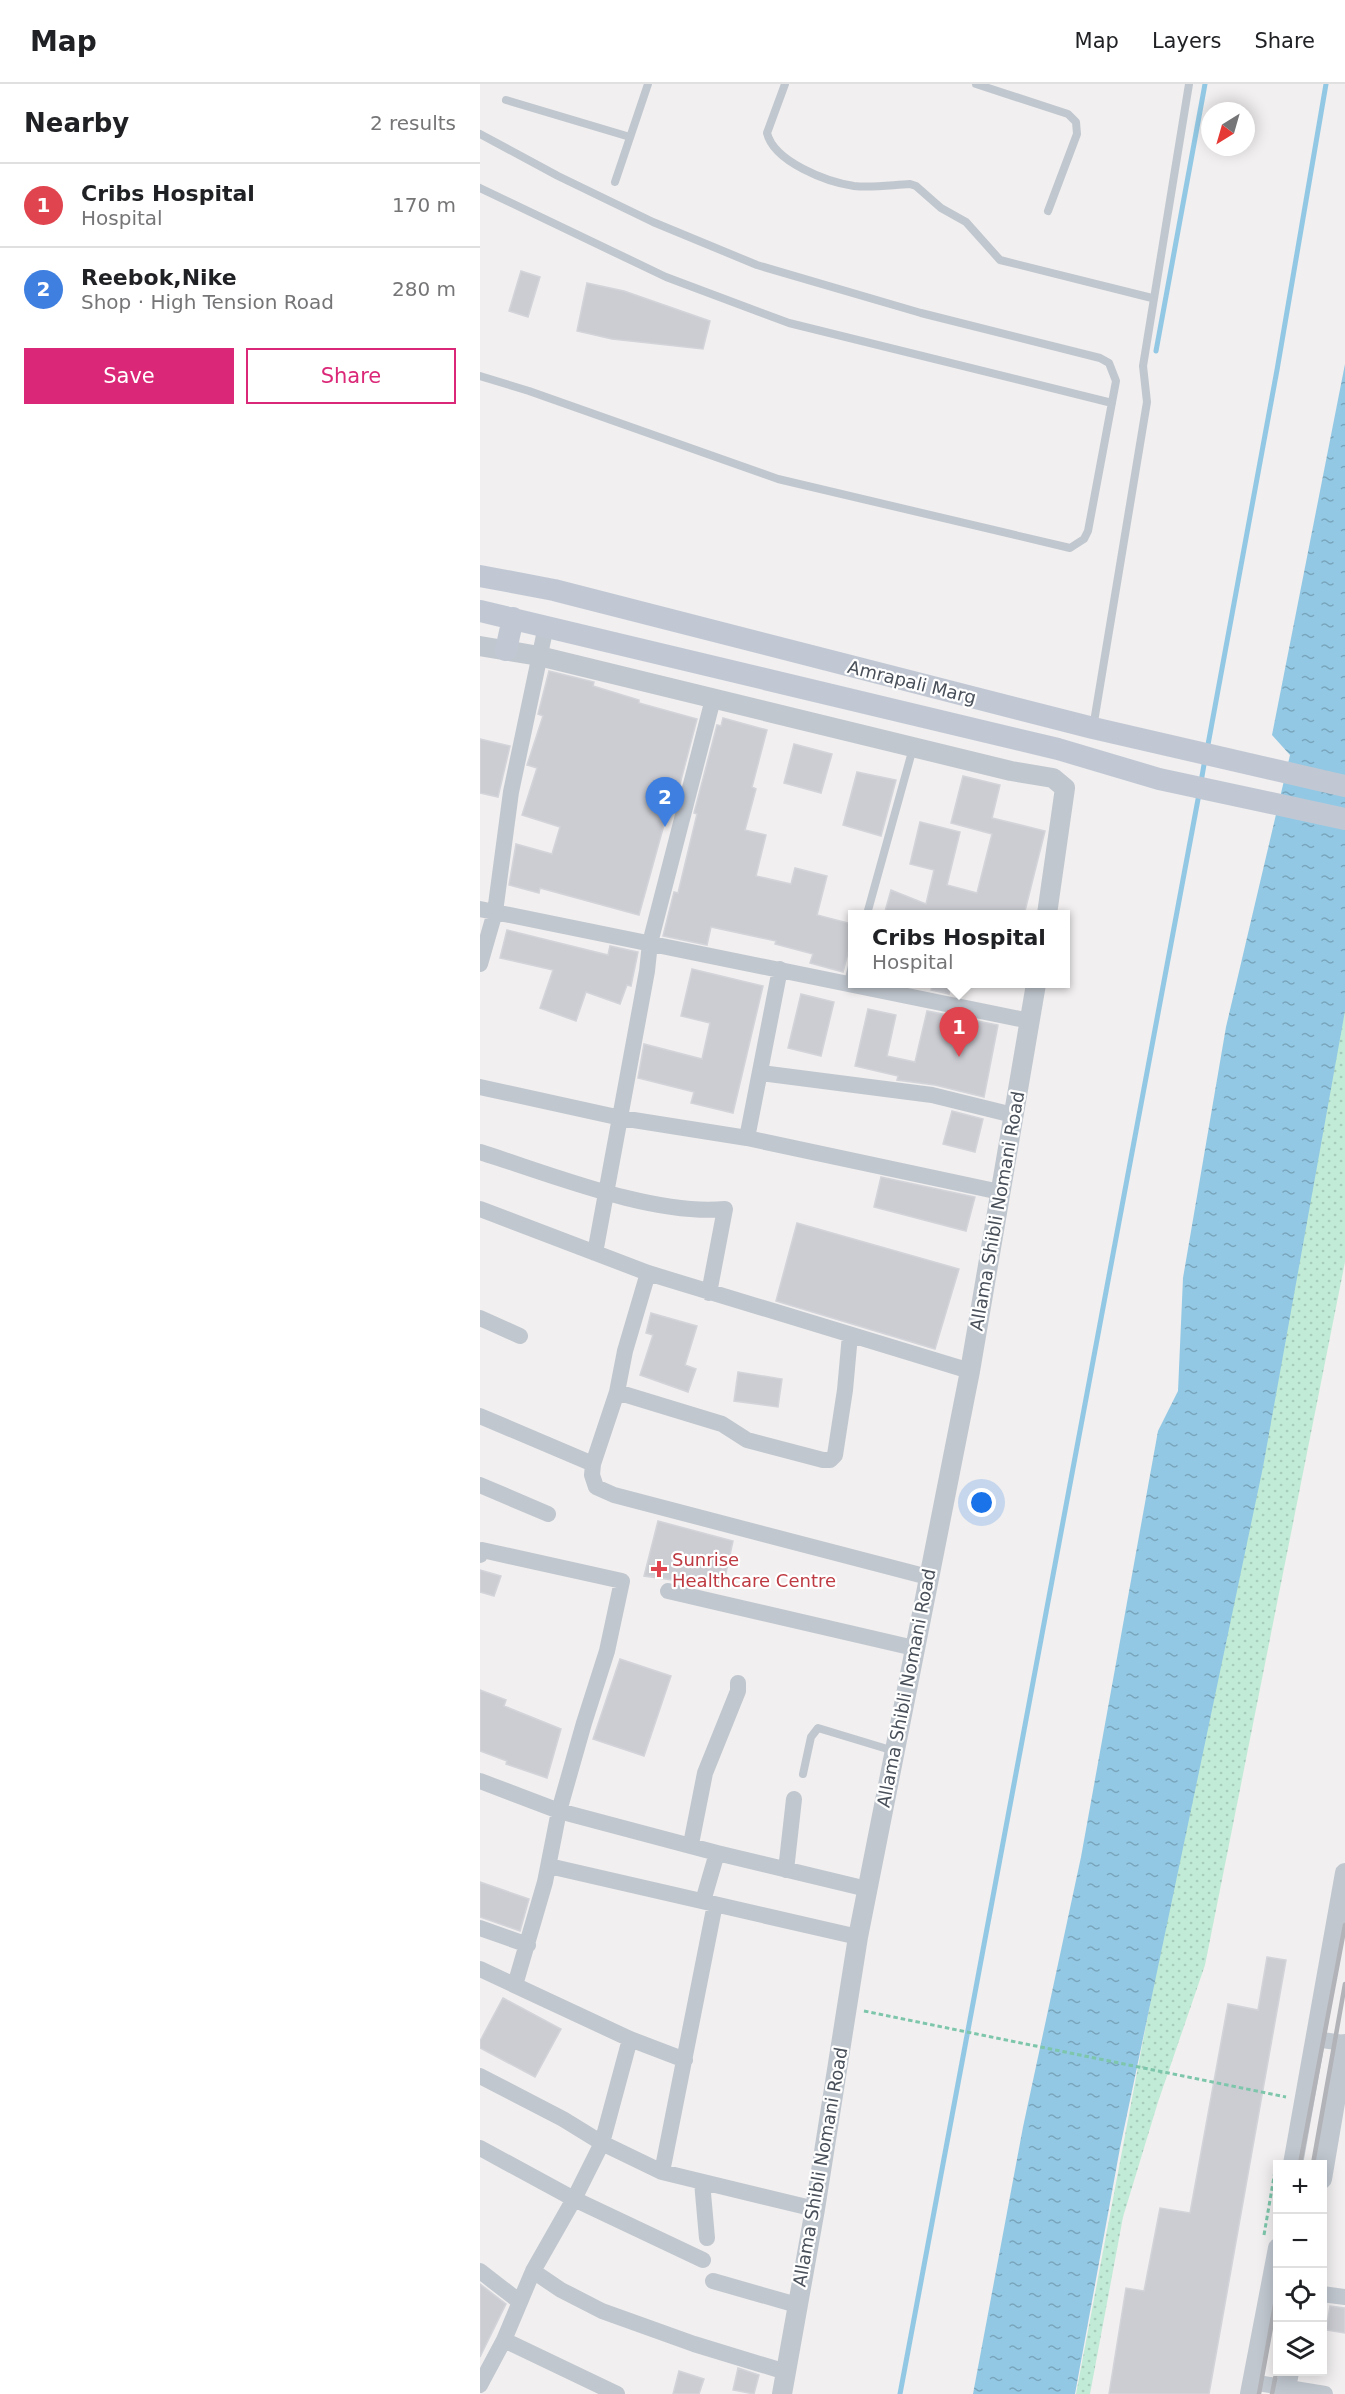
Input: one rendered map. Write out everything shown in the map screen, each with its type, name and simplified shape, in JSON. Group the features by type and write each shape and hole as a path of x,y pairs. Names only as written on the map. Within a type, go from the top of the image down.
{"main road":[{"name":"Amrapali Marg","path":"480,576 554,590 1093,728 1345,786"},
{"name":"Amrapali Marg","path":"480,611 1058,749 1159,779 1345,819"},
{"path":"506,650 513,618"}],"street":[{"path":"480,964 511,792 546,626"},
{"path":"480,646 538,656 913,748 1011,771 1053,778 1065,788 1048,910"},
{"path":"595,1253 651,943 713,699"},
{"path":"1053,778 1058,749"},
{"path":"488,910 848,983"},
{"path":"747,1138 762,1073 780,969"},
{"path":"872,988 1030,1021"},
{"name":"Allama Shibli Nomani Road","path":"782,2394 815,2209 858,1937 970,1371 1035,988"},
{"path":"762,1073 932,1095 1013,1115"},
{"path":"480,1087 621,1118 747,1138 1000,1192"},
{"path":"480,1152 605,1192 678,1209 699,1211 725,1209 709,1293"},
{"path":"480,1209 648,1273 970,1371"},
{"path":"648,1273 617,1392 593,1464 593,1482 596,1487 606,1493 928,1577"},
{"path":"480,1318 520,1336"},
{"path":"617,1392 722,1424 747,1440 823,1460 831,1460 835,1455 844,1401 850,1335"},
{"path":"480,1416 593,1464"},
{"path":"480,1485 548,1514"},
{"path":"480,1556 482,1550 622,1581 608,1651 584,1723 559,1811 549,1866 515,1985"},
{"path":"668,1591 914,1648"},
{"path":"691,1844 705,1773 738,1691 738,1683"},
{"path":"480,1781 559,1811 691,1844 717,1853 867,1889"},
{"path":"786,1870 794,1799"},
{"path":"662,2172 685,2060 717,1853"},
{"path":"549,1866 858,1937"},
{"path":"1285,2160 1314,2039 1345,1873"},
{"path":"480,1928 528,1945"},
{"path":"480,1969 630,2039 685,2060"},
{"path":"483,2373 504,2340 533,2271 574,2199 602,2143 630,2039"},
{"path":"1314,2039 1345,2044 1326,2160"},
{"path":"480,2076 563,2119 602,2143 662,2172 815,2209"},
{"path":"480,2148 574,2199 703,2260"},
{"path":"702,2182 707,2238"},
{"path":"1270,2247 1251,2388 1287,2384 1325,2394"},
{"path":"480,2271 520,2302"},
{"path":"533,2271 561,2290 602,2310 694,2344 786,2372"},
{"path":"713,2281 797,2305"},
{"path":"1327,2295 1345,2297"},
{"path":"504,2340 617,2394"}],"lane":[{"path":"785,84 767,133 776,151 792,162 847,185 916,186 941,208 966,222 1000,260 1152,298"},
{"path":"976,84 1068,114 1076,122 1077,134 1048,211"},
{"path":"1093,728 1147,402 1143,366 1152,298 1189,84"},
{"path":"615,182 646,85"},
{"path":"506,99 630,137"},
{"path":"480,134 558,176 653,222 757,265 921,313 1100,358 1109,363 1116,381 1088,531 1084,539 1070,548 778,479 529,391 480,376"},
{"path":"480,188 666,277 789,323 1112,403"},
{"path":"868,910 913,748"},
{"path":"803,1774 811,1737 818,1728 894,1752"}],"path":[{"path":"847,2008 1287,2098 1292,2088"},
{"path":"1270,2247 1276,2214"}],"green space":[{"path":"1345,998 1345,1262 1205,1965 1158,2102 1123,2217 1090,2394 1076,2394 1189,1798"}],"water":[{"path":"1345,364 1345,1011 1263,1467 1120,2148 1075,2394 973,2394 1023,2127 1081,1857 1158,1431 1178,1391 1183,1278 1226,1027 1290,755 1272,735"}],"building":[{"path":"521,271 540,277 528,317 509,311"},
{"path":"587,283 624,291 710,321 703,349 612,339 577,331"},
{"path":"549,671 594,682 593,686 639,700 639,703 697,719 674,807 670,814 667,814 639,915 540,888 539,893 509,885 516,844 552,854 560,827 522,815 537,768 527,765 543,716 538,714"},
{"path":"723,718 767,730 752,787 756,789 745,830 766,835 756,876 791,884 795,868 827,876 817,915 848,923 848,953 843,972 810,963 813,954 775,944 776,941 711,927 707,945 663,936 674,892 678,893 697,814 694,813 717,725 721,726"},
{"path":"480,739 510,746 498,797 480,793"},
{"path":"794,744 832,754 821,793 784,783"},
{"path":"857,772 896,780 881,836 843,825"},
{"path":"963,776 1000,785 992,818 1045,831 1025,910 885,910 891,890 926,904 934,870 910,864 920,822 960,832 947,885 977,893 992,834 951,823"},
{"path":"507,930 608,955 610,946 638,952 631,986 627,985 620,1004 586,992 576,1021 540,1008 553,970 500,958"},
{"path":"692,969 763,986 733,1113 691,1103 694,1092 638,1078 644,1044 702,1059 710,1023 681,1016"},
{"path":"932,988 950,988 949,994 931,990"},
{"path":"801,994 834,1002 821,1056 788,1048"},
{"path":"868,1009 896,1015 887,1056 915,1062 927,1011 998,1025 984,1097 935,1085 897,1080 898,1076 855,1066"},
{"path":"952,1111 983,1119 975,1152 943,1144"},
{"path":"881,1177 975,1197 966,1231 874,1207"},
{"path":"797,1223 959,1269 935,1349 776,1301"},
{"path":"651,1313 697,1326 685,1365 696,1369 688,1392 640,1375 653,1335 646,1333"},
{"path":"738,1372 782,1379 778,1407 734,1401"},
{"path":"658,1521 733,1541 723,1587 644,1576"},
{"path":"480,1570 501,1576 494,1596 480,1592"},
{"path":"620,1659 671,1676 644,1756 593,1739"},
{"path":"480,1690 506,1700 504,1706 561,1729 547,1778 506,1764 507,1761 480,1751"},
{"path":"480,1882 529,1899 520,1931 480,1917"},
{"path":"1267,1957 1286,1960 1209,2394 1109,2394 1126,2288 1144,2291 1160,2208 1190,2213 1228,2004 1258,2010"},
{"path":"503,1998 561,2029 535,2077 480,2048 480,2041"},
{"path":"480,2284 506,2304 480,2357"},
{"path":"1330,2306 1345,2308 1345,2333 1327,2330"},
{"path":"738,2368 759,2375 754,2394 733,2390"},
{"path":"679,2371 704,2379 699,2394 673,2394"}],"waterway":[{"path":"1156,351 1205,84"},
{"path":"1207,750 1277,370 1326,84"},
{"path":"1201,782 1205,759"},
{"path":"900,2394 1199,794"}],"railway":[{"path":"1301,2160 1345,1925"},
{"path":"1314,2160 1345,1984"},
{"path":"1259,2394 1273,2316"},
{"path":"1272,2394 1276,2376"}],"place":[{"name":"Reebok,Nike","path":"665,827"},
{"name":"Cribs Hospital","path":"959,1057"},
{"name":"Sunrise Healthcare Centre","path":"659,1569"}]}
